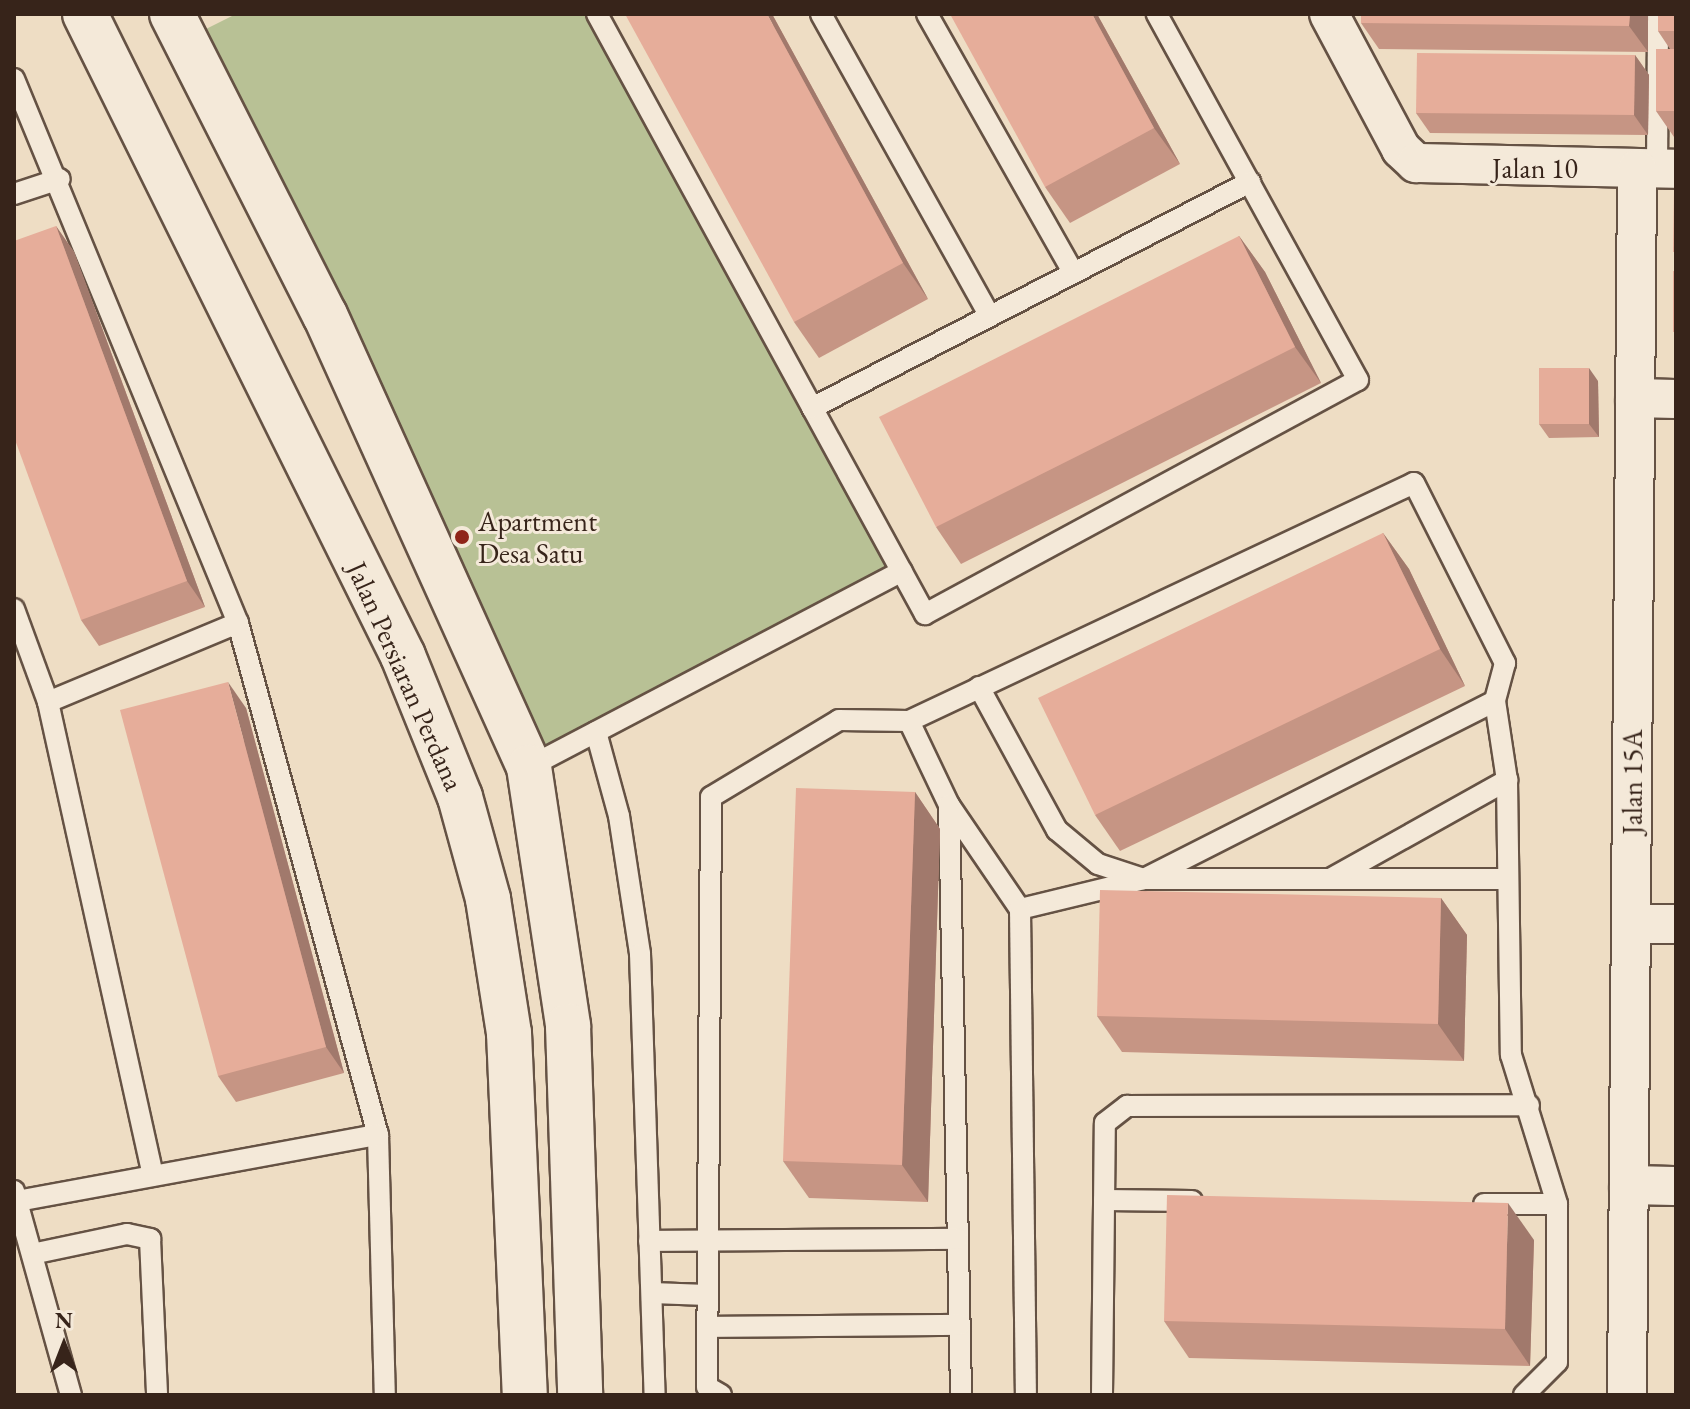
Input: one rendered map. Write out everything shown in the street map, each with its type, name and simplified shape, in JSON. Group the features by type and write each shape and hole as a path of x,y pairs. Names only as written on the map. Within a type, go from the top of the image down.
{"street":[{"name":"Jalan Persiaran Perdana","path":"85,14 403,656 460,797 488,899 509,1033 525,1395"},
{"path":"172,14 325,315 529,767 568,1026 580,1395"},
{"name":"Jalan 10","path":"1329,14 1401,149 1434,167 1657,169"},
{"name":"Jalan 15A","path":"1627,1395 1635,398 1657,169"},
{"path":"1635,398 1676,399"},
{"path":"1631,924 1676,924"},
{"path":"1629,1185 1676,1186"}],"lane":[{"path":"597,14 925,614 1358,380 1157,14"},
{"path":"821,14 989,314"},
{"path":"927,14 1072,270"},
{"path":"1657,169 1658,14"},
{"path":"14,79 22,120 60,179 238,623 378,1135 385,1395"},
{"path":"14,194 60,179"},
{"path":"812,408 1072,270 1250,182"},
{"path":"721,1395 707,1387 711,797 839,720 909,721 1414,483 1505,663 1495,701 1507,780 1506,879 1511,1055 1529,1105 1557,1204 1557,1362 1524,1395"},
{"path":"529,767 902,571"},
{"path":"14,609 48,702 153,1176"},
{"path":"48,702 238,623"},
{"path":"979,687 1057,830 1098,864 1144,879 1506,879"},
{"path":"1020,909 1144,879 1495,701"},
{"path":"909,721 949,805 1020,909 1026,1395"},
{"path":"596,732 619,816 640,954 655,1395"},
{"path":"1328,880 1507,780"},
{"path":"949,805 961,1395"},
{"path":"1102,1395 1105,1123 1127,1106 1529,1105"},
{"path":"71,1395 16,1196 153,1176 378,1135"},
{"path":"1104,1200 1213,1201"},
{"path":"1463,1203 1557,1204"},
{"path":"32,1254 127,1234 150,1239 157,1395"},
{"path":"649,1241 957,1239"},
{"path":"652,1293 707,1295"},
{"path":"708,1327 960,1325"}],"green space":[{"path":"236,14 596,14 901,571 529,764 192,36"}],"building":[{"path":"625,14 767,14 903,263 794,322"},
{"path":"950,14 1092,14 1154,128 1045,187"},
{"path":"1361,14 1630,14 1629,26 1361,23"},
{"path":"1658,14 1676,14 1676,31 1658,31"},
{"path":"1656,49 1676,49 1676,111 1656,111"},
{"path":"1417,53 1635,55 1634,115 1416,113"},
{"path":"1676,192 1676,252 1673,252"},
{"path":"56,226 187,581 81,620 14,437 14,241"},
{"path":"1239,236 1295,347 936,527 879,417"},
{"path":"1673,271 1676,271 1676,332 1673,332"},
{"path":"1539,368 1589,368 1589,424 1539,424"},
{"path":"1383,533 1440,649 1095,815 1038,698"},
{"path":"228,682 326,1047 218,1076 120,710"},
{"path":"1675,742 1676,854 1674,854"},
{"path":"796,788 915,792 902,1165 783,1161"},
{"path":"1100,890 1441,898 1438,1024 1097,1016"},
{"path":"1167,1195 1508,1203 1505,1329 1164,1321"}],"place":[{"name":"Apartment Desa Satu","path":"462,537"}]}
